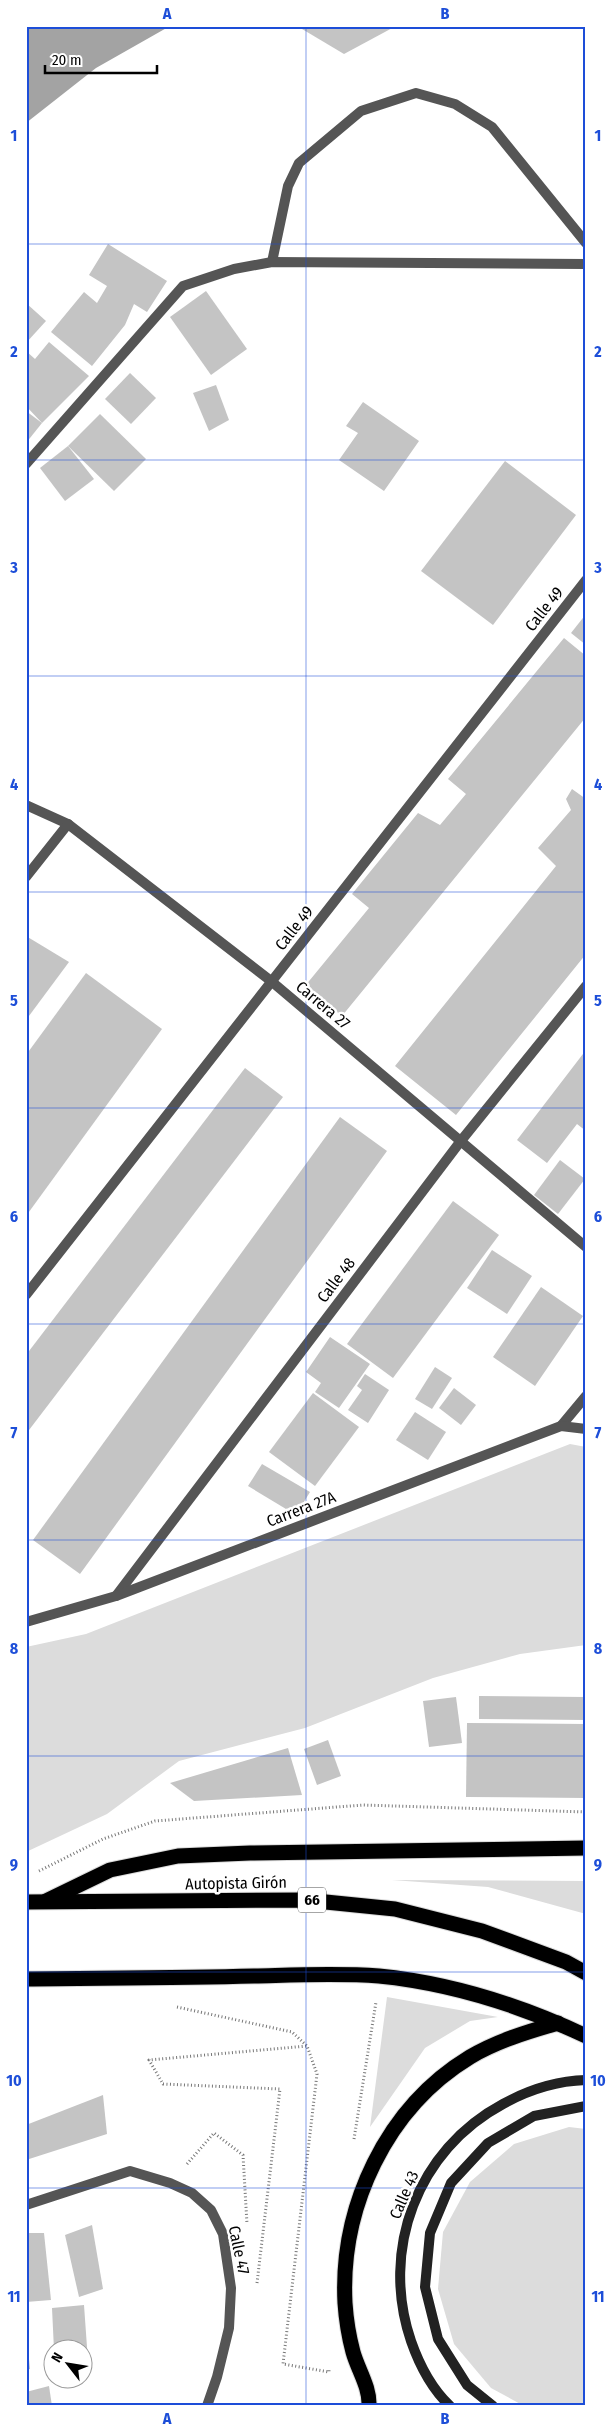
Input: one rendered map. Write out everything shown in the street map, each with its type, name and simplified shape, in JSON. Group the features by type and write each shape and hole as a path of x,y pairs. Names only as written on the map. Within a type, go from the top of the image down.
{"highway":[{"path":"42,1902 110,1870 178,1856 250,1853 586,1848"},
{"name":"Autopista Girón","path":"26,1902 306,1900 395,1909 482,1931 566,1962 586,1973"},
{"path":"26,1979 255,1976 317,1973 380,1976 441,1987 558,2022 586,2036"},
{"path":"369,2406 370,2396 353,2352 345,2294 346,2256 355,2208 373,2164 398,2122 430,2087 469,2058 512,2036 558,2022"}],"street":[{"path":"272,262 288,186 299,163 362,111 416,93 455,104 492,127 586,243"},
{"path":"26,464 183,286 234,269 272,262 586,264"},
{"name":"Calle 49","path":"26,1295 586,580"},
{"name":"Carrera 27","path":"26,805 68,824 271,981 586,1247"},
{"path":"26,877 68,824"},
{"name":"Calle 48","path":"116,1596 460,1142 586,986"},
{"path":"561,1426 586,1396"},
{"name":"Carrera 27A","path":"26,1622 116,1596 561,1426 586,1429"},
{"name":"Calle 43","path":"450,2406 443,2399 418,2360 403,2317 400,2262 406,2225 423,2182 449,2144 484,2114 525,2092 570,2080 586,2080"},
{"path":"493,2406 467,2385 438,2339 425,2287 430,2233 451,2183 488,2143 534,2116 586,2106"},
{"name":"Calle 47","path":"26,2205 130,2171 170,2183 192,2193 211,2210 223,2234 231,2288 229,2328 217,2377 207,2406"}],"path":[{"path":"34,1873 103,1839 155,1821 363,1805 586,1812"},
{"path":"352,2146 380,1976"},
{"path":"169,2004 292,2032 306,2046 317,2074 284,2364 329,2372 328,2363"},
{"path":"257,2287 280,2089 163,2084 149,2060 306,2046"},
{"path":"170,2183 214,2133 243,2155 248,2233"}],"shaded area":[{"path":"26,26 170,26 96,68 26,123"},
{"path":"570,1444 586,1447 586,1645 520,1654 433,1678 305,1728 179,1761 107,1814 26,1852 26,1647 86,1634"},
{"path":"392,1880 586,1881 586,1914 488,1887"},
{"path":"387,1997 498,2017 470,2021 425,2048 370,2127"},
{"path":"569,2127 586,2129 586,2406 524,2406 491,2388 454,2344 438,2289 443,2232 470,2182 514,2144"}],"building":[{"path":"297,26 396,26 344,54"},
{"path":"108,244 167,281 147,312 134,304 125,325 92,366 51,332 84,292 97,303 107,286 89,275"},
{"path":"206,291 247,349 211,375 170,317"},
{"path":"26,303 46,321 26,343"},
{"path":"49,342 89,376 42,423 26,406 26,351 35,359"},
{"path":"130,373 156,398 131,424 105,399"},
{"path":"216,385 229,420 209,431 193,393"},
{"path":"363,402 419,441 384,491 339,460 358,433 346,426"},
{"path":"26,411 42,423 26,443"},
{"path":"100,414 146,459 114,491 68,446"},
{"path":"68,446 94,479 65,501 40,468"},
{"path":"505,461 576,515 493,625 421,571"},
{"path":"586,614 586,645 571,633"},
{"path":"564,638 586,656 586,717 342,1016 305,986 369,908 352,894 418,813 440,825 466,794 448,779"},
{"path":"572,789 586,799 586,954 456,1115 395,1066 556,866 538,848 571,810 566,799"},
{"path":"26,936 69,962 26,1020"},
{"path":"86,973 162,1029 26,1216 26,1055"},
{"path":"586,1050 586,1131 577,1124 547,1163 517,1140"},
{"path":"245,1068 283,1097 26,1434 26,1355"},
{"path":"340,1117 387,1151 80,1574 33,1540"},
{"path":"560,1160 585,1179 558,1214 534,1195"},
{"path":"453,1201 499,1235 393,1378 347,1344"},
{"path":"492,1250 532,1276 507,1314 467,1288"},
{"path":"541,1287 583,1316 535,1386 493,1357"},
{"path":"330,1337 370,1364 339,1408 315,1392 321,1383 306,1372"},
{"path":"435,1367 452,1378 432,1409 415,1399"},
{"path":"365,1374 389,1390 368,1423 348,1410 362,1390 357,1386"},
{"path":"454,1388 476,1405 461,1425 439,1408"},
{"path":"313,1393 359,1427 315,1486 269,1452"},
{"path":"415,1412 446,1432 428,1460 396,1440"},
{"path":"262,1464 310,1492 296,1515 248,1486"},
{"path":"479,1696 586,1697 586,1720 479,1719"},
{"path":"456,1697 462,1743 429,1747 423,1701"},
{"path":"467,1723 586,1724 586,1798 466,1797"},
{"path":"328,1740 341,1776 317,1785 304,1749"},
{"path":"288,1748 302,1795 194,1801 170,1783"},
{"path":"103,2095 107,2134 26,2160 26,2125"},
{"path":"92,2225 103,2289 79,2297 65,2235"},
{"path":"26,2233 44,2233 51,2300 26,2302"},
{"path":"84,2305 86,2340 54,2340 52,2308"},
{"path":"26,2330 30,2369 26,2370"},
{"path":"42,2388 42,2390 50,2390 52,2406 26,2406 26,2392"}]}
